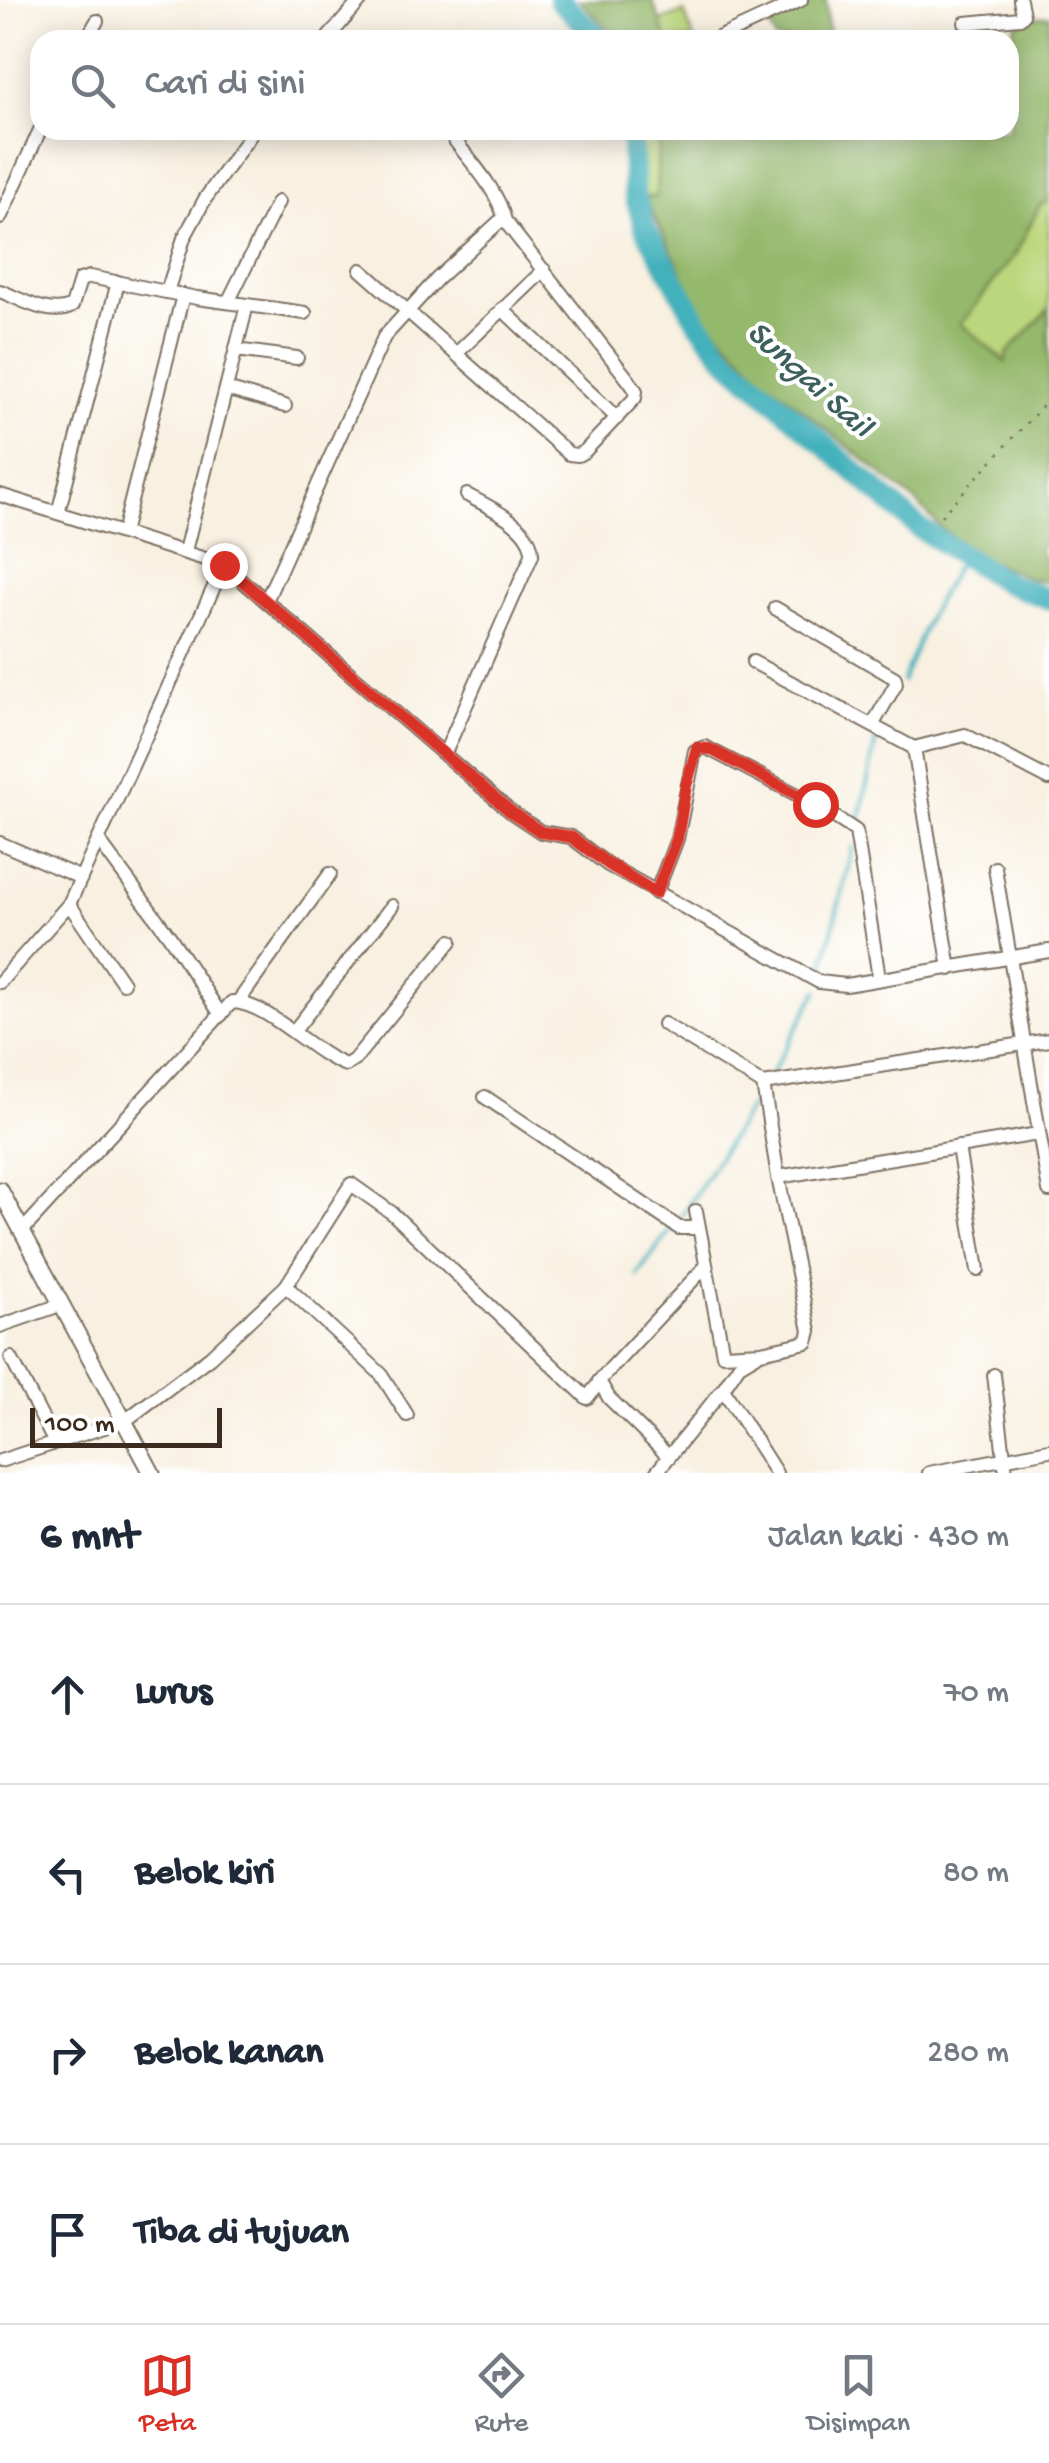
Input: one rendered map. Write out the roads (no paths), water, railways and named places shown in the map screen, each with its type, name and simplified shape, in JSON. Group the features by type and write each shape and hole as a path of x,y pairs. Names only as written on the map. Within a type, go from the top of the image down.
{"street":[{"path":"335,30 361,0"},
{"path":"736,30 802,0"},
{"path":"966,23 1020,18 1020,0"},
{"path":"92,30 97,22"},
{"path":"0,218 35,140"},
{"path":"167,292 184,238 205,199 247,140"},
{"path":"362,270 574,456 585,451 636,398 636,391 505,221 493,193 454,140"},
{"path":"228,302 278,202"},
{"path":"266,602 384,338 450,268 499,222 505,221"},
{"path":"457,353 544,270"},
{"path":"0,291 50,310 61,310 72,306 82,278 305,312"},
{"path":"58,513 118,282"},
{"path":"123,533 183,295"},
{"path":"184,552 247,305"},
{"path":"502,309 616,418"},
{"path":"236,350 296,358"},
{"path":"226,389 286,406"},
{"path":"0,495 224,565 511,812 541,832 571,837 656,893 819,982 846,985 1049,952"},
{"path":"445,753 532,555 526,536 500,512 468,495"},
{"path":"0,982 69,904 224,565"},
{"path":"775,608 894,678 896,684 873,724"},
{"path":"753,662 914,748 965,735 1049,779"},
{"path":"656,893 677,839 695,751 705,747 815,804 856,831 879,978"},
{"path":"914,748 950,969"},
{"path":"99,841 170,937 221,1015"},
{"path":"0,843 81,878"},
{"path":"995,868 1049,1191"},
{"path":"238,1002 330,874"},
{"path":"69,904 123,983"},
{"path":"294,1031 392,906"},
{"path":"23,1230 232,1002 294,1031 340,1063 350,1063 451,940"},
{"path":"664,1024 763,1084 1049,1040"},
{"path":"696,1211 723,1354 803,1344 810,1336 763,1084"},
{"path":"485,1097 669,1222 684,1230 698,1228"},
{"path":"778,1177 1038,1134"},
{"path":"958,1148 978,1270"},
{"path":"0,1461 126,1420 210,1356 286,1286 351,1184 392,1213 587,1398 706,1266"},
{"path":"0,1190 152,1473"},
{"path":"286,1286 381,1374 407,1416"},
{"path":"0,1326 60,1305"},
{"path":"656,1473 739,1365 761,1352"},
{"path":"12,1358 55,1443"},
{"path":"994,1375 1006,1473"},
{"path":"599,1383 609,1398 669,1457"},
{"path":"724,1389 776,1473"},
{"path":"929,1473 1049,1450"}],"waterway":[{"name":"Sungai Sail","path":"559,0 590,30"},
{"name":"Sungai Sail","path":"631,140 634,193 645,228 697,321 726,358 919,528 1006,583 1049,599"},
{"path":"902,682 930,613 963,555"},
{"path":"860,819 877,734"},
{"path":"822,972 853,847"},
{"path":"771,1074 818,990"},
{"path":"681,1217 758,1095"},
{"path":"637,1275 670,1230"}]}
